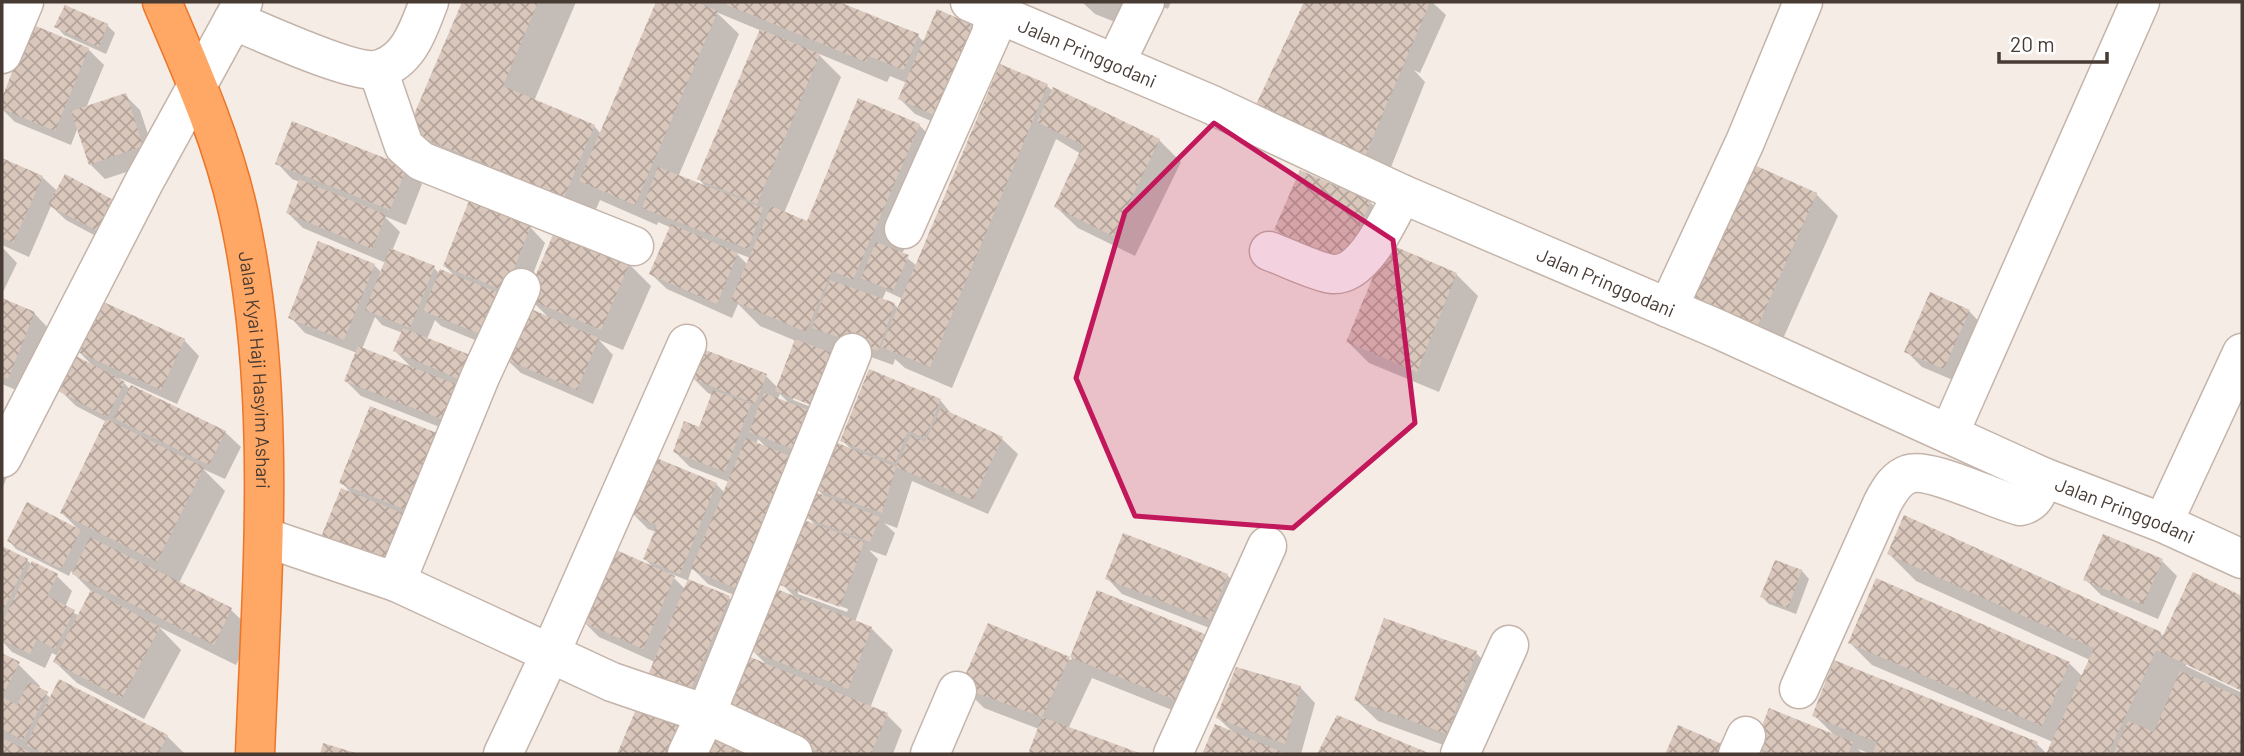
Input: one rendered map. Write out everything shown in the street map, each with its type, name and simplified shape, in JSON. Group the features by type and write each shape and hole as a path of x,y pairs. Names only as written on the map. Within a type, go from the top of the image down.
{"highway":[{"name":"Jalan Kyai Haji Hasyim Ashari","path":"162,2 197,85 237,208 251,276 262,377 264,537 255,754"}],"street":[{"path":"2,54 24,2"},
{"path":"2,458 13,410 144,182 238,11 312,53 342,63 378,70 397,60 412,43 429,2"},
{"path":"1115,64 1145,2"},
{"path":"1668,308 1745,142 1803,2"},
{"path":"1949,434 2140,2"},
{"path":"904,229 990,34 983,7"},
{"name":"Jalan Pringgodani","path":"983,7 1210,104 1402,194 1668,308 2043,477 2163,523 2242,559"},
{"path":"378,70 404,146 421,161 634,246"},
{"path":"1269,251 1331,274 1345,272 1357,264 1376,241 1402,194"},
{"path":"396,582 480,377 521,288"},
{"path":"503,754 687,344"},
{"path":"2163,523 2242,353"},
{"path":"687,754 706,714 852,354"},
{"path":"1799,689 1883,502 1902,477 1911,473 1928,474 2020,506 2035,497 2043,477"},
{"path":"264,537 396,582 612,682 706,714 793,754"},
{"path":"1173,754 1268,546"},
{"path":"1460,754 1509,645"},
{"path":"930,754 957,691"}],"highlighted area":[{"path":"1214,123 1393,240 1415,423 1293,528 1135,516 1076,378 1125,212"}],"building":[{"path":"462,2 538,2 503,86 595,125 564,197 407,131"},
{"path":"656,2 696,2 718,11 635,205 579,181"},
{"path":"720,2 839,2 919,34 904,70 868,56 866,62"},
{"path":"1304,2 1430,2 1365,156 1254,109"},
{"path":"65,5 108,24 99,47 54,27"},
{"path":"937,9 986,31 947,121 898,99"},
{"path":"31,24 89,48 55,131 2,109 2,98"},
{"path":"760,29 820,54 757,204 697,179"},
{"path":"1000,64 1048,84 930,367 881,347"},
{"path":"1053,87 1160,139 1113,236 1054,207 1083,145 1037,122"},
{"path":"126,93 143,146 89,165 71,111"},
{"path":"858,98 920,124 853,280 832,271 806,332 731,300 771,206 807,221"},
{"path":"292,121 407,167 390,210 275,164"},
{"path":"2,158 43,176 13,243 2,237"},
{"path":"1748,162 1817,193 1750,343 1681,311"},
{"path":"658,167 763,208 748,249 642,208"},
{"path":"1300,170 1371,201 1344,261 1274,230"},
{"path":"65,174 123,205 107,236 48,205"},
{"path":"299,179 386,215 372,249 286,213"},
{"path":"469,201 531,226 505,291 443,266"},
{"path":"671,224 738,253 717,304 649,274"},
{"path":"555,230 630,262 601,330 526,298"},
{"path":"318,241 375,264 344,340 288,318"},
{"path":"876,242 909,255 893,291 861,278"},
{"path":"1387,243 1457,273 1417,372 1346,342"},
{"path":"390,248 435,266 410,328 365,310"},
{"path":"440,269 499,293 482,335 423,311"},
{"path":"830,280 895,303 878,351 812,328"},
{"path":"1930,292 1970,310 1944,369 1904,352"},
{"path":"2,298 35,312 8,379 2,376"},
{"path":"97,299 185,339 161,390 74,350"},
{"path":"526,307 599,338 577,390 503,358"},
{"path":"403,328 480,359 470,384 393,351"},
{"path":"795,339 842,357 821,409 775,391"},
{"path":"358,346 463,387 449,422 344,381"},
{"path":"703,349 767,374 755,404 691,378"},
{"path":"76,356 125,382 107,417 58,391"},
{"path":"869,369 941,399 925,438 908,431 895,463 840,441"},
{"path":"131,385 226,431 209,465 114,418"},
{"path":"713,390 751,404 725,472 673,452 684,421 699,427"},
{"path":"764,393 822,415 806,454 749,432"},
{"path":"370,406 444,436 413,513 339,483"},
{"path":"941,408 1003,437 973,500 896,467 911,435 925,442"},
{"path":"106,419 204,467 157,562 60,513"},
{"path":"746,438 802,461 747,593 691,569"},
{"path":"833,441 896,467 882,513 815,489"},
{"path":"654,457 717,483 680,574 643,559 657,525 631,514"},
{"path":"341,488 414,518 394,567 321,537"},
{"path":"815,492 880,517 870,542 806,518"},
{"path":"27,502 81,530 61,569 7,541"},
{"path":"1904,515 2161,632 2156,650 2108,754 2046,754 2094,648 1887,554"},
{"path":"804,520 864,542 840,607 780,585"},
{"path":"1123,533 1228,574 1210,620 1105,579"},
{"path":"2103,534 2163,559 2143,605 2083,580"},
{"path":"90,537 232,608 214,645 72,574"},
{"path":"2,546 28,559 2,614"},
{"path":"614,549 675,576 643,649 582,622"},
{"path":"1775,560 1802,570 1788,608 1760,597"},
{"path":"32,561 58,574 47,596 75,610 55,649 37,639 30,654 2,640 2,623"},
{"path":"2193,572 2242,596 2242,691 2156,650"},
{"path":"1876,578 2070,662 2042,726 1848,643"},
{"path":"688,579 730,596 687,699 645,682"},
{"path":"774,588 872,627 848,689 748,650"},
{"path":"91,590 160,627 122,698 53,662"},
{"path":"1097,590 1207,635 1180,702 1070,657"},
{"path":"1384,618 1477,651 1447,734 1354,700"},
{"path":"988,623 1070,657 1042,717 960,687"},
{"path":"2,653 20,662 2,696"},
{"path":"745,655 888,713 871,754 824,754 722,713"},
{"path":"1834,660 2038,742 2033,754 1872,754 1877,742 1812,716"},
{"path":"1236,667 1301,686 1285,744 1216,718"},
{"path":"2180,671 2242,698 2242,744 2238,754 2113,754 2128,721 2154,732"},
{"path":"59,679 168,735 158,754 44,754 26,745"},
{"path":"29,682 48,692 23,740 2,729 2,697 17,705"},
{"path":"640,700 688,720 674,754 617,754"},
{"path":"1769,708 1853,742 1848,754 1774,754 1754,746"},
{"path":"1337,715 1431,754 1317,754"},
{"path":"1042,717 1142,754 1028,754"},
{"path":"1215,724 1287,754 1202,754"},
{"path":"1678,725 1736,750 1734,754 1665,754"},
{"path":"710,737 749,754 703,754"},
{"path":"2,738 34,754 2,754"},
{"path":"323,743 359,754 320,754"}]}
